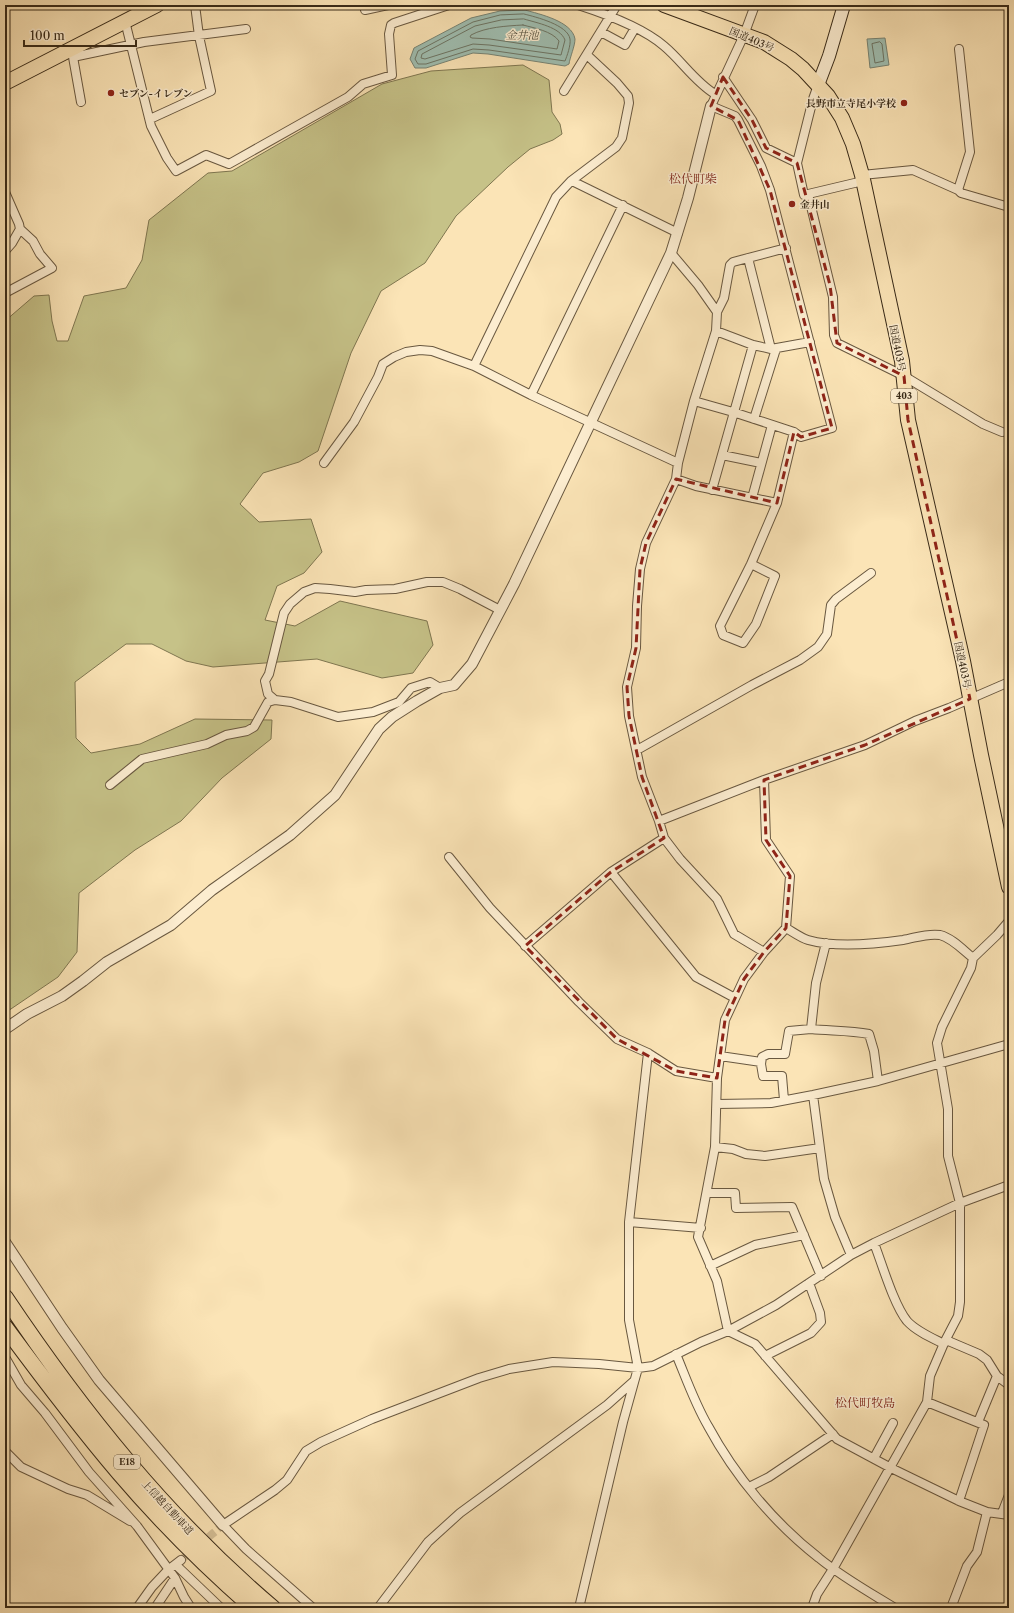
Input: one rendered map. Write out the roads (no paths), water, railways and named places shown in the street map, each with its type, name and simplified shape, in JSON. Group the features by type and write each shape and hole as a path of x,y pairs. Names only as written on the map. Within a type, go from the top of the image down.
{"highway":[{"path":"5,83 71,54 125,21 157,5"},
{"name":"国道403号","path":"664,5 764,42 779,50 803,69 828,96 842,118 854,144 902,361 908,420 962,661 1009,888"},
{"name":"上信越自動車道","path":"5,1297 76,1398 131,1466 192,1532 273,1608"},
{"name":"上信越自動車道","path":"5,1327 65,1407 119,1473 187,1545 253,1608"}],"main road":[{"path":"818,85 829,56 844,5"}],"street":[{"path":"150,119 211,91 199,36 195,5"},
{"path":"365,10 388,5"},
{"path":"125,21 151,126 167,158 176,171 206,155 229,164 348,97 363,84 392,75 389,34 391,25 449,5"},
{"path":"578,5 635,28 663,44 702,85 715,94"},
{"path":"564,91 617,5"},
{"path":"5,1029 27,1014 62,996 107,962 171,925 212,890 290,834 335,795 379,729 392,717 440,688 454,685 472,664 514,584 670,253 678,232 715,94 744,35 755,5"},
{"path":"601,32 625,45 635,28"},
{"path":"80,102 71,54 144,42 246,29"},
{"path":"958,190 970,152 959,49"},
{"path":"474,366 556,197 572,180 616,147 622,138 629,103 628,96 625,91 587,55"},
{"path":"723,77 752,120 766,148 797,163"},
{"path":"818,85 812,99 797,163 804,195 862,178 913,170 961,192 1009,207"},
{"path":"694,401 794,432 801,437 832,428 786,248 770,190 761,166 735,116 711,106"},
{"path":"572,180 678,232"},
{"path":"5,192 20,229 33,241 40,254 52,268 5,293"},
{"path":"808,194 831,291 834,334 837,343 904,376 983,424 1002,432"},
{"path":"531,395 623,205"},
{"path":"5,251 12,243 20,229"},
{"path":"764,952 734,934 717,899 680,859 664,838 642,777 629,716 627,687 636,648 640,569 646,543 676,479 678,463 694,401 716,331 717,312 724,298 730,265 733,262 786,248"},
{"path":"670,253 698,285 717,312"},
{"path":"748,258 773,349 754,419"},
{"path":"716,331 753,345 773,349 810,342"},
{"path":"712,490 753,345"},
{"path":"324,463 354,422 378,377 383,364 406,352 420,350 432,351 474,366 531,395 678,463"},
{"path":"752,498 772,425"},
{"path":"752,564 775,576 756,624 743,643 723,635 720,626 752,564 777,503 794,432"},
{"path":"722,455 761,463"},
{"path":"676,479 712,490 777,503"},
{"path":"637,750 752,685 800,660 818,647 827,634 831,605 836,599 871,573"},
{"path":"275,700 268,694 265,681 270,674 284,613 290,604 304,592 315,588 355,592 395,589 426,582 443,582 460,589 500,610"},
{"path":"110,785 142,759 207,744 226,735 247,731 254,727 268,702 275,700 291,702 338,717 372,712 399,702 411,688 430,682 440,688"},
{"path":"659,821 764,780 865,744 915,721 1009,682"},
{"path":"728,1331 717,1281 698,1237 701,1228 714,1147 717,1078 725,1020 744,980 764,952 786,928 790,876 766,840 764,780"},
{"path":"525,946 611,872 664,838"},
{"path":"449,857 490,908 525,946 617,1039 648,1053 676,1071 717,1078"},
{"path":"611,872 696,977 735,998"},
{"path":"812,1608 818,1594 891,1468 927,1402 930,1376 958,1316 960,1302 960,1203 948,1156 948,1109 936,1043 971,968 973,958 1009,921"},
{"path":"786,928 807,940 826,943 872,944 909,939 929,934 941,936 949,940 973,958"},
{"path":"811,1029 816,983 826,943"},
{"path":"784,1100 782,1076 764,1076 761,1062 762,1058 768,1054 785,1054 789,1031 811,1029 835,1032 858,1031 869,1034 874,1051 878,1081"},
{"path":"717,1104 771,1103 813,1095 878,1081 1009,1044"},
{"path":"579,1608 623,1422 638,1368 629,1320 629,1222 648,1053"},
{"path":"720,1056 761,1062"},
{"path":"813,1095 824,1179 834,1217 851,1255"},
{"path":"714,1147 733,1149 746,1154 765,1156 820,1148"},
{"path":"223,1525 275,1490 287,1480 306,1451 321,1442 372,1419 501,1370 554,1362 599,1364 638,1368 653,1366 728,1331 776,1305 851,1255 874,1243 960,1203 1009,1185"},
{"path":"707,1192 735,1193 736,1208 792,1207 820,1276"},
{"path":"629,1222 701,1228"},
{"path":"710,1266 755,1246 804,1235"},
{"path":"5,1242 62,1328 99,1380 223,1525 246,1549 313,1608"},
{"path":"874,1243 898,1308 907,1321 924,1334 983,1357 987,1360 997,1376 1009,1385"},
{"path":"765,1356 811,1332 821,1322 820,1313 809,1283"},
{"path":"728,1331 754,1344 837,1438 891,1468 959,1501 987,1512 1006,1514 1009,1495"},
{"path":"676,1354 706,1424 718,1444 749,1487 772,1514 818,1558 895,1608"},
{"path":"5,1357 21,1385 89,1472 137,1526 175,1578 191,1608"},
{"path":"978,1422 997,1376"},
{"path":"378,1608 428,1542 460,1513 607,1405 635,1380"},
{"path":"927,1402 984,1425 959,1501"},
{"path":"874,1458 892,1423"},
{"path":"749,1487 769,1477 832,1434"},
{"path":"5,1451 21,1467 68,1489 87,1495 137,1526"},
{"path":"951,1608 967,1566 977,1552 987,1512"},
{"path":"137,1608 152,1587 178,1562 221,1608"},
{"path":"155,1608 175,1578"}],"water":[{"name":"金井池","path":"525,10 554,19 568,27 573,33 575,42 569,64 565,66 473,53 426,68 415,68 410,59 414,48 471,18 500,11"},
{"path":"885,38 889,65 870,68 867,39"}],"tunnel":[{"path":"181,1560 223,1525"}],"place":[{"name":"セブン-イレブン","path":"111,93"},
{"name":"長野市立寺尾小学校","path":"904,103"},
{"name":"金井山","path":"792,204"}],"district":[{"name":"松代町柴","path":"693,179"},
{"name":"松代町牧島","path":"865,1403"}]}
